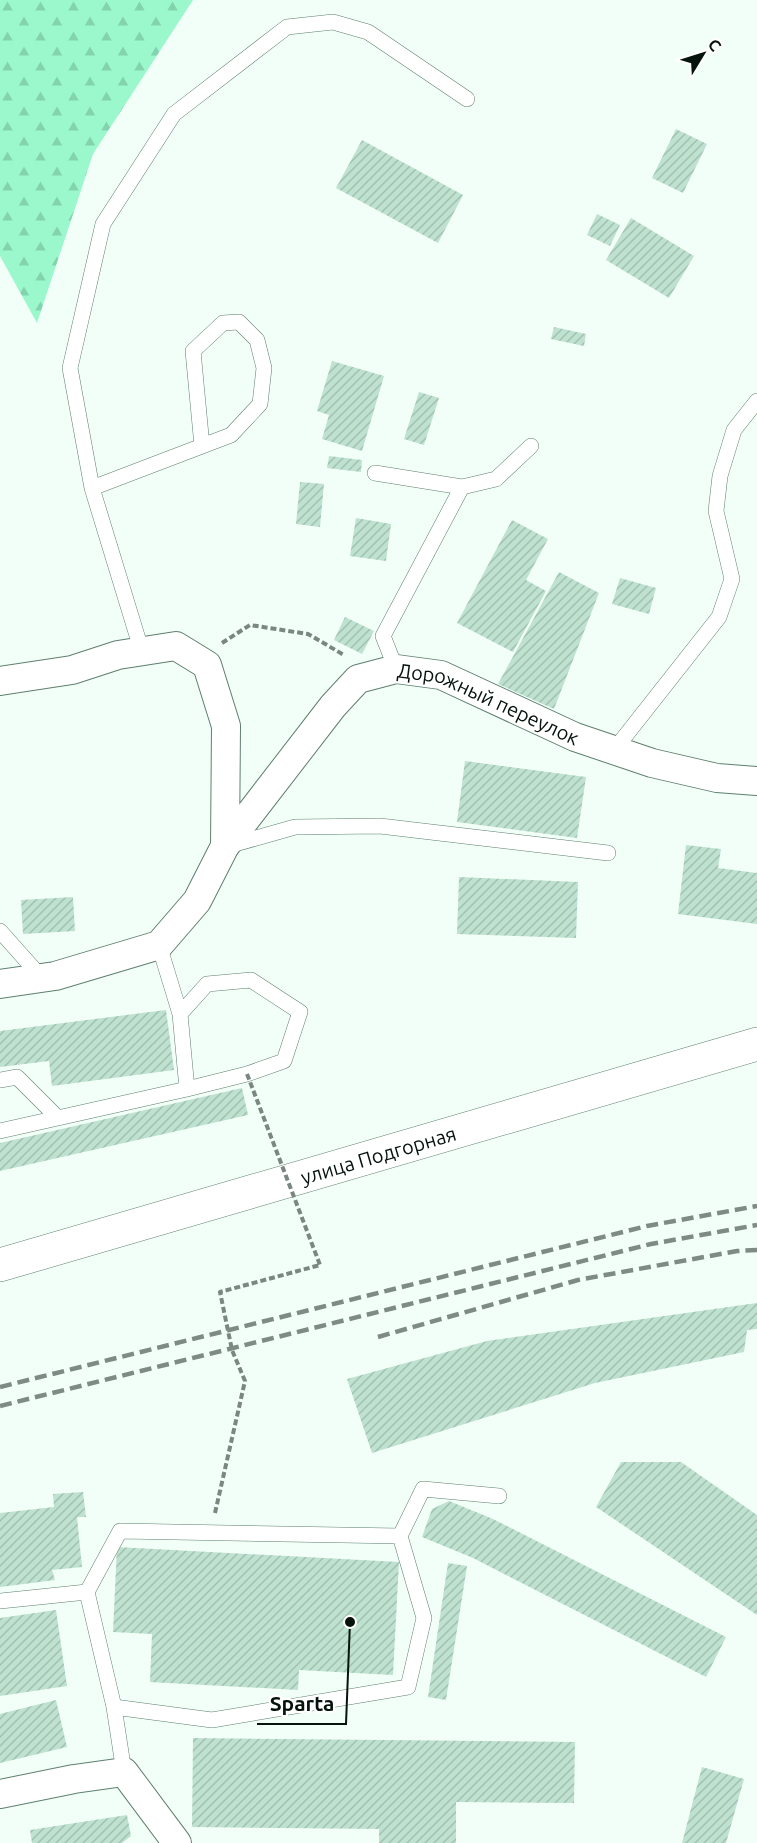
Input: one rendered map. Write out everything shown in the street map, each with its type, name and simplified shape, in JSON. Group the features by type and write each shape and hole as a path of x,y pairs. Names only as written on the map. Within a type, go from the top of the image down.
{"main road":[{"name":"улица Подгорная","path":"0,1265 757,1044"}],"street":[{"path":"0,681 72,670 118,655 176,646 207,665 226,726 225,846"},
{"name":"Дорожный переулок","path":"358,679 396,669 441,675 575,737 652,763 717,778 757,781"},
{"path":"0,984 42,978 159,945 197,901 225,846 333,706 358,679"},
{"path":"0,1794 74,1779 124,1772 177,1843"}],"lane":[{"path":"142,652 92,488 70,368 104,224 174,114 287,27 333,22 368,32 467,99"},
{"path":"92,488 231,435 260,404 264,368 257,340 239,322 223,323 193,351 202,446"},
{"path":"615,749 719,617 732,579 716,511 720,476 734,430 757,401"},
{"path":"375,473 462,488 496,479 531,447"},
{"path":"396,669 383,636 462,488"},
{"path":"225,846 295,827 380,826 608,853"},
{"path":"0,931 42,978"},
{"path":"159,945 180,1014 187,1089"},
{"path":"0,1131 187,1089 247,1074 284,1061 300,1012 251,980 207,984 180,1014"},
{"path":"0,1080 17,1077 58,1118"},
{"path":"114,1707 212,1720 408,1687 424,1618 400,1536 423,1489 499,1496"},
{"path":"124,1772 114,1707 87,1592 120,1531 400,1536"},
{"path":"0,1601 87,1592"}],"path":[{"path":"207,665 218,645 250,625 308,634 344,655 358,679"},
{"path":"211,1531 245,1381 232,1350 220,1292 320,1265 247,1074"}],"green space":[{"path":"0,0 193,0 93,154 37,323 0,256"}],"building":[{"path":"676,129 707,144 683,193 652,178"},
{"path":"362,140 463,195 438,243 336,188"},
{"path":"597,214 620,225 610,246 587,235"},
{"path":"631,218 694,256 669,298 606,260"},
{"path":"554,327 586,334 584,346 551,339"},
{"path":"332,361 384,376 362,451 322,439 329,415 317,411"},
{"path":"419,392 439,398 424,445 404,439"},
{"path":"329,456 362,460 361,472 327,468"},
{"path":"300,482 324,484 320,527 296,524"},
{"path":"356,518 391,524 386,561 350,556"},
{"path":"512,520 548,539 526,580 546,591 513,652 457,623"},
{"path":"559,572 599,593 554,709 498,684"},
{"path":"620,578 656,588 649,614 612,604"},
{"path":"345,617 374,631 362,654 334,640"},
{"path":"465,761 586,777 577,838 457,822"},
{"path":"686,845 721,849 718,868 757,873 757,924 678,914"},
{"path":"459,877 578,882 576,938 457,934"},
{"path":"73,897 75,931 23,934 21,900"},
{"path":"166,1010 174,1070 52,1086 49,1061 0,1067 0,1031"},
{"path":"242,1088 248,1115 0,1171 0,1143"},
{"path":"757,1303 757,1329 747,1330 744,1352 595,1383 372,1453 347,1379 487,1341"},
{"path":"621,1462 681,1462 757,1515 757,1615 596,1507"},
{"path":"83,1492 86,1517 77,1517 82,1567 52,1570 55,1580 0,1587 0,1513 54,1507 53,1494"},
{"path":"449,1501 493,1519 726,1637 706,1677 473,1558 422,1537 432,1509"},
{"path":"117,1547 399,1562 393,1675 299,1670 298,1690 150,1682 152,1634 113,1632"},
{"path":"448,1563 467,1566 446,1700 428,1697"},
{"path":"56,1610 67,1686 0,1696 0,1618"},
{"path":"56,1700 67,1747 0,1763 0,1714"},
{"path":"193,1738 575,1742 574,1803 456,1802 456,1843 379,1843 379,1829 192,1827"},
{"path":"702,1767 744,1779 726,1843 682,1843"},
{"path":"127,1815 131,1836 122,1843 32,1843 30,1830"}],"railway":[{"path":"0,1387 647,1226 757,1206"},
{"path":"0,1406 651,1244 757,1225"},
{"path":"378,1337 578,1280 737,1251 757,1250"}],"place":[{"name":"Sparta","path":"350,1622"}]}
